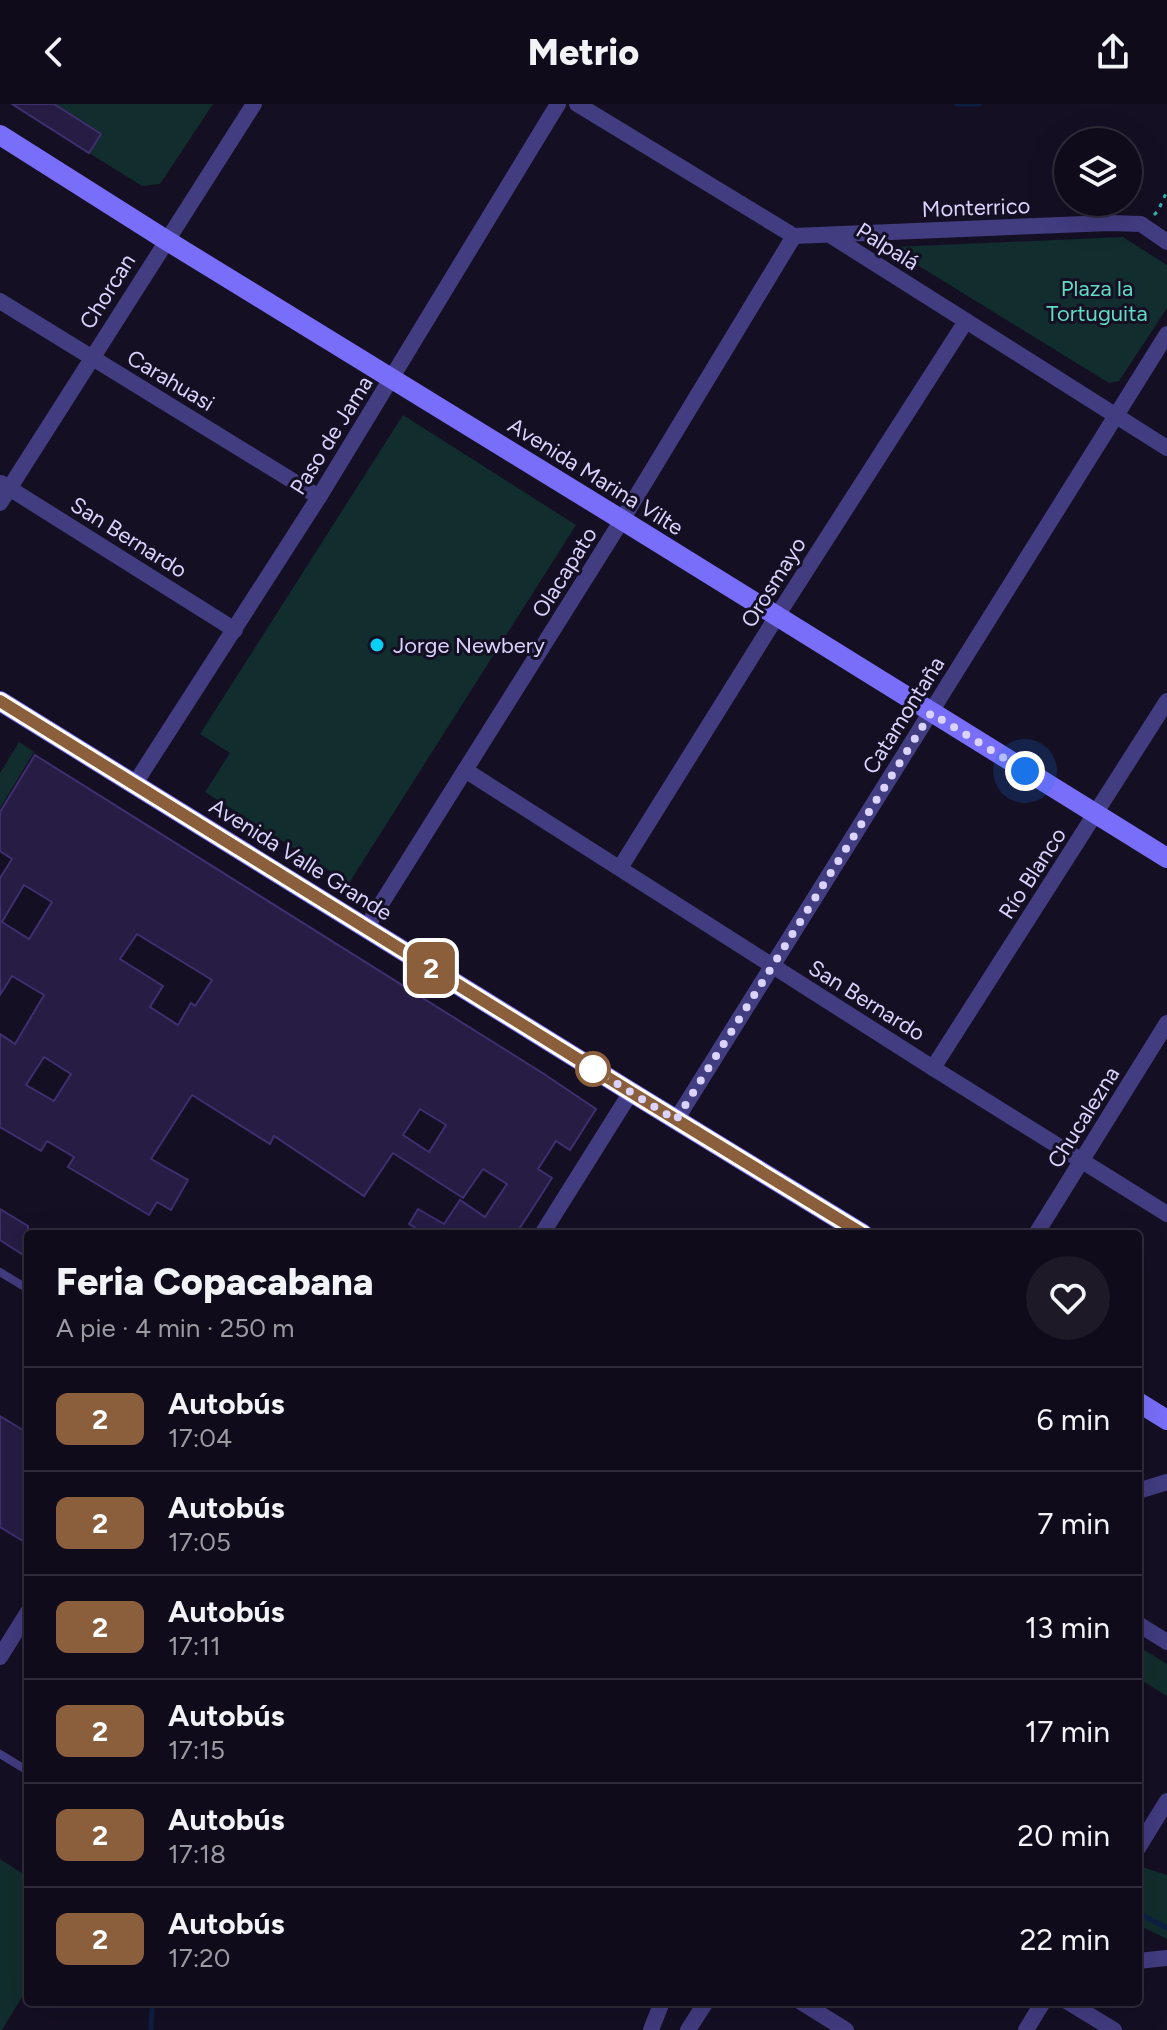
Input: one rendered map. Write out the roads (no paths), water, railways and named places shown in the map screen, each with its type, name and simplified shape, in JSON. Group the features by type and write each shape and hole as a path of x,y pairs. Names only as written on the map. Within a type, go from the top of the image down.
{"street":[{"name":"Chorcan","path":"0,503 5,486 92,357 254,104"},
{"name":"Paso de Jama","path":"134,785 319,497 558,104"},
{"path":"577,104 794,236"},
{"name":"Avenida Marina Vilte","path":"0,135 1167,858"},
{"name":"Monterrico","path":"830,235 1110,223 1141,224 1167,242"},
{"name":"Palpalá","path":"794,236 830,235 1167,448"},
{"name":"Olacapato","path":"366,928 622,520 794,236"},
{"name":"Carahuasi","path":"0,301 319,497"},
{"name":"Orosmayo","path":"620,868 966,321"},
{"name":"Catamontaña","path":"676,1120 1167,334"},
{"name":"San Bernardo","path":"5,486 235,630"},
{"name":"Avenida Valle Grande","path":"0,701 856,1230"},
{"name":"Río Blanco","path":"933,1068 1167,701"},
{"name":"San Bernardo","path":"465,770 1167,1214"},
{"name":"Chucalezna","path":"1038,1230 1167,1023"},
{"path":"545,1230 631,1092"},
{"path":"1142,1404 1167,1420"},
{"path":"1142,1490 1167,1482"},
{"path":"0,1657 24,1618"},
{"path":"1142,1626 1167,1642"},
{"path":"1142,1835 1167,1801"},
{"path":"1142,1961 1167,1958"},
{"path":"651,2030 660,2006"},
{"path":"688,2030 703,2006"},
{"path":"807,2006 846,2030"},
{"path":"1026,2030 1041,2006"},
{"path":"1075,2006 1114,2030"}],"lane":[{"path":"0,1272 24,1287"},
{"path":"0,1754 24,1769"}],"waterway":[{"path":"957,104 979,104"},
{"path":"1142,1915 1167,1928"},
{"path":"151,2030 152,2006"}],"place":[{"name":"Jorge Newbery","path":"377,645"}],"park label":[{"name":"Plaza la Tortuguita","path":"1097,300"}]}
